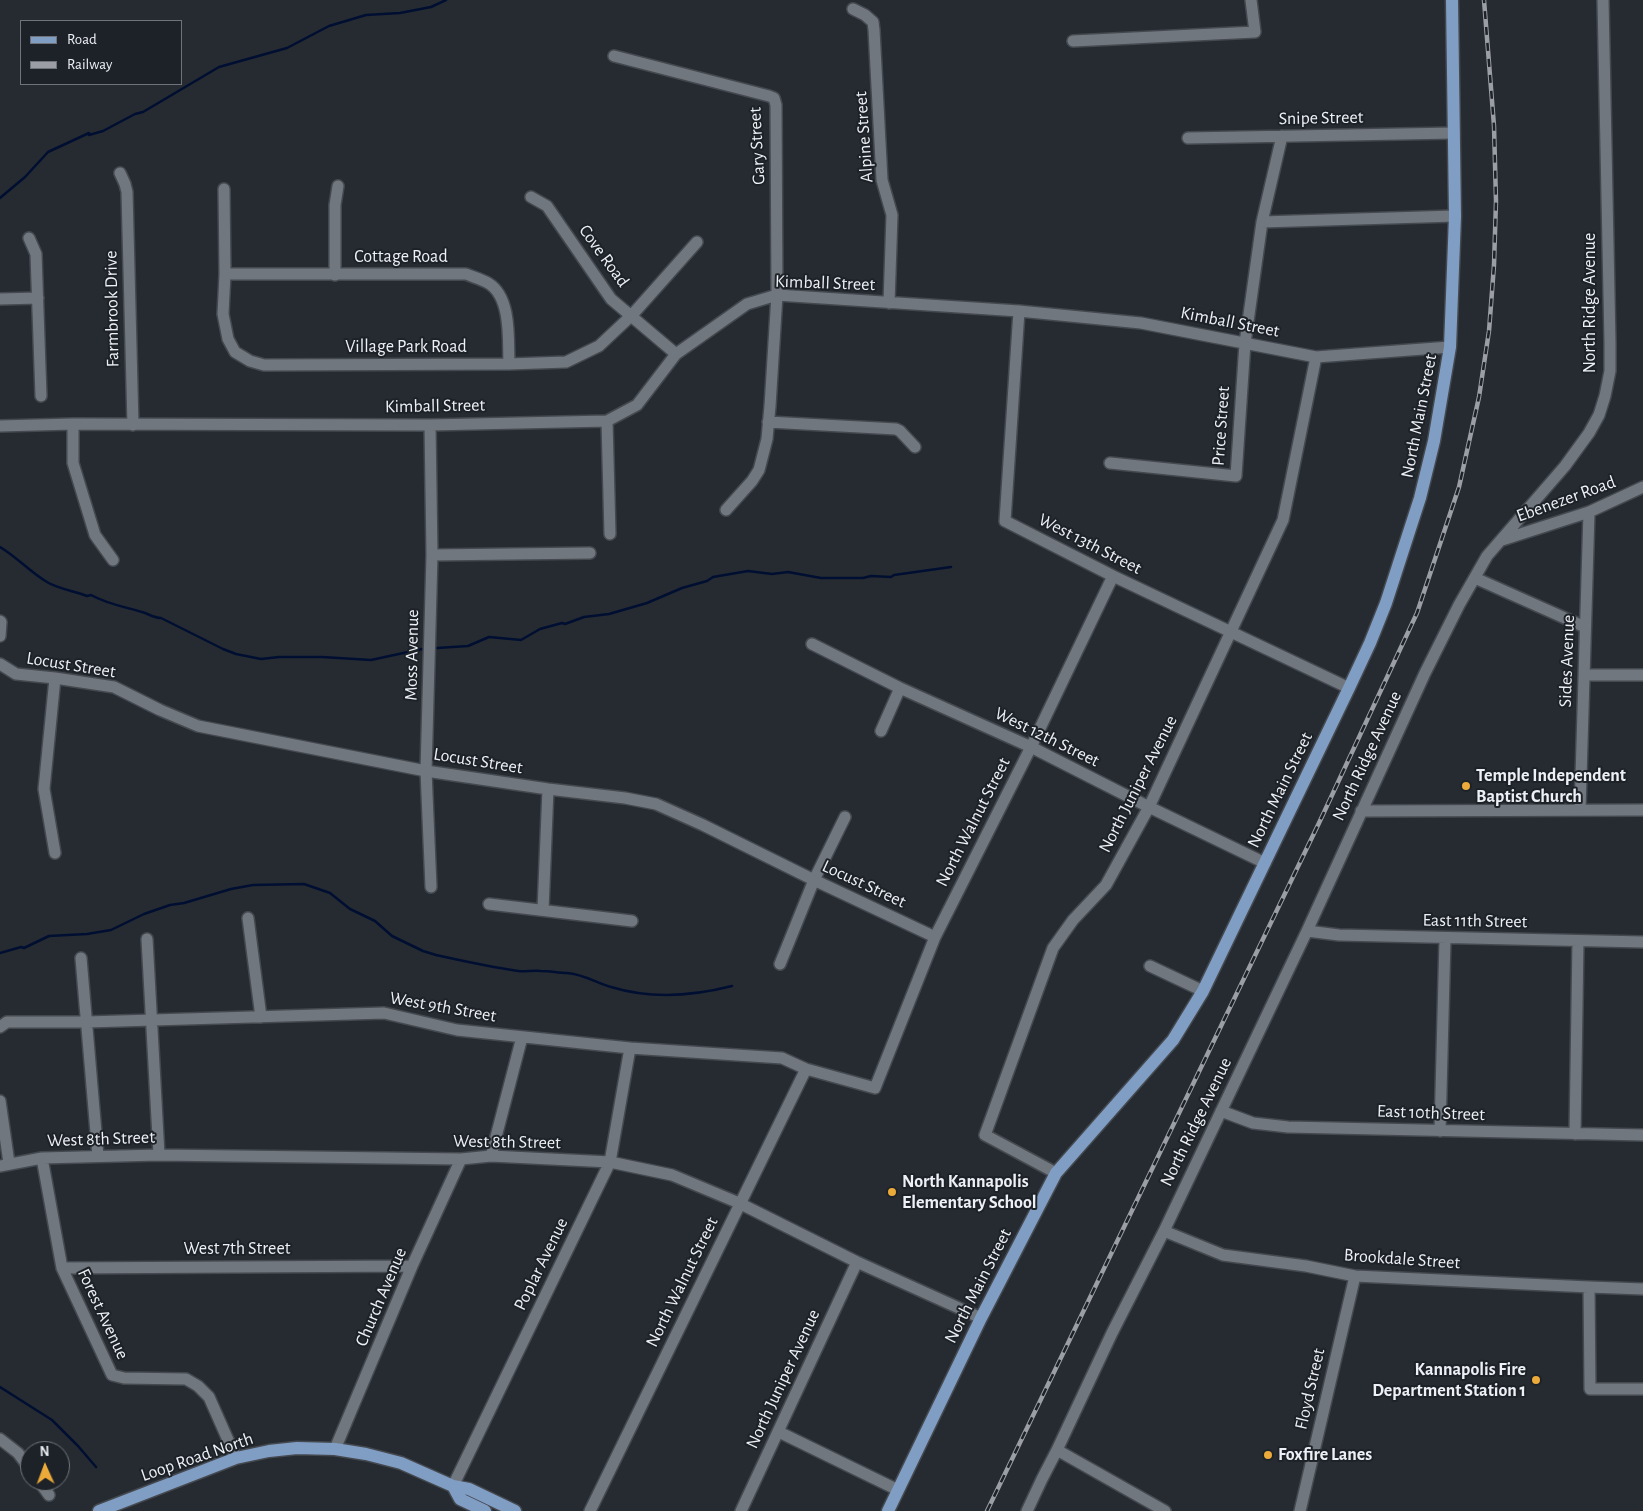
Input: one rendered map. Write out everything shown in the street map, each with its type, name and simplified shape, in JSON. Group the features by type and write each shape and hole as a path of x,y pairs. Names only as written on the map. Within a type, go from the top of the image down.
{"main road":[{"name":"North Main Street","path":"888,1511 981,1318 1056,1173 1173,1040 1203,991 1349,688 1386,603 1420,498 1434,441 1450,347 1455,216 1452,0"},
{"name":"Loop Road North","path":"98,1511 236,1458 288,1449 335,1449 366,1454 401,1463 453,1486 469,1489 515,1511"},
{"name":"Loop Road North","path":"453,1486 460,1499 485,1511"}],"street":[{"path":"1074,41 1255,32 1251,0"},
{"name":"North Ridge Avenue","path":"1027,1511 1112,1333 1164,1231 1307,931 1425,673 1459,605 1487,556 1560,472 1589,433 1599,415 1610,370 1603,0"},
{"name":"Alpine Street","path":"853,9 865,15 873,22 874,30 882,180 892,215 889,303"},
{"name":"Gary Street","path":"614,56 774,98 777,112 776,296"},
{"name":"Snipe Street","path":"1188,138 1454,133"},
{"path":"1245,343 1262,222 1282,136"},
{"name":"Farmbrook Drive","path":"120,174 127,192 133,424"},
{"path":"336,275 335,205 338,186"},
{"name":"Village Park Road","path":"224,189 225,274 223,314 228,339 235,352 250,362 264,365 566,362 599,346 632,315 697,242"},
{"name":"Cove Road","path":"531,197 547,206 611,299 676,354"},
{"path":"1262,222 1455,216"},
{"path":"29,238 36,254 41,396"},
{"name":"Cottage Road","path":"225,274 466,274 490,284 502,299 507,312 509,364"},
{"path":"726,510 752,481 759,470 767,439 776,296"},
{"name":"Kimball Street","path":"0,426 73,424 430,425 606,421 637,405 676,354 747,304 776,296 1019,312 1141,323 1316,357 1450,347"},
{"path":"0,299 38,298"},
{"name":"West 13th Street","path":"1019,312 1005,521 1113,576 1349,688"},
{"name":"Price Street","path":"1110,463 1236,476 1245,343"},
{"name":"North Juniper Avenue","path":"1056,1173 985,1135 1053,948 1073,920 1106,885 1149,807 1283,520 1316,357"},
{"path":"606,421 610,534"},
{"path":"768,422 896,429 916,447"},
{"path":"73,424 73,463 95,535 113,560"},
{"name":"Moss Avenue","path":"430,425 432,556 426,771 430,887"},
{"name":"Ebenezer Road","path":"1500,541 1589,512 1643,487"},
{"name":"Sides Avenue","path":"1580,810 1589,512"},
{"path":"432,556 590,553"},
{"name":"North Walnut Street","path":"875,1088 935,937 1031,747 1113,576"},
{"path":"1475,578 1586,627"},
{"path":"0,621 0,636"},
{"name":"West 12th Street","path":"812,644 900,688 1031,747 1149,807 1265,862"},
{"name":"Locust Street","path":"0,664 16,674 114,687 198,726 426,771 625,798 656,804 935,937"},
{"path":"1584,675 1643,675"},
{"path":"55,678 44,789 55,853"},
{"path":"881,731 900,688"},
{"path":"543,910 548,789"},
{"path":"1361,811 1643,810"},
{"path":"780,964 814,880 845,817"},
{"path":"489,904 632,921"},
{"path":"248,918 261,1017"},
{"name":"East 11th Street","path":"1307,931 1339,936 1643,942"},
{"path":"1440,1131 1445,938"},
{"path":"147,940 159,1155"},
{"path":"1575,1134 1578,940"},
{"path":"81,958 98,1156"},
{"path":"1150,966 1203,991"},
{"name":"West 9th Street","path":"0,1027 7,1022 87,1022 384,1013 457,1030 630,1048 782,1058 806,1069 875,1088"},
{"path":"491,1156 522,1037"},
{"name":"Poplar Avenue","path":"453,1486 610,1162 630,1048"},
{"name":"North Walnut Street","path":"590,1511 806,1069"},
{"path":"0,1101 4,1165"},
{"name":"East 10th Street","path":"1221,1111 1253,1123 1288,1127 1643,1135"},
{"name":"West 8th Street","path":"4,1165 42,1158 159,1155 461,1159 491,1156 610,1162 672,1175 740,1203 856,1262 981,1318"},
{"name":"Forest Avenue","path":"42,1158 62,1268 112,1375 124,1378 186,1379 198,1386 209,1397 236,1458"},
{"name":"Church Avenue","path":"335,1449 412,1266 461,1159"},
{"name":"Brookdale Street","path":"1164,1231 1224,1255 1306,1266 1354,1276 1643,1289"},
{"name":"North Juniper Avenue","path":"741,1511 856,1262"},
{"name":"West 7th Street","path":"62,1268 412,1266"},
{"name":"Floyd Street","path":"1300,1511 1354,1276"},
{"path":"1589,1288 1590,1389 1643,1389"},
{"path":"779,1432 898,1490"},
{"path":"0,1439 20,1456"},
{"path":"1057,1450 1165,1511"},
{"path":"46,1491 49,1496"}],"waterway":[{"path":"0,198 25,177 48,152 89,133 89,135 103,131 135,114 143,112 219,67 287,48 329,26 366,15 400,13 431,7 446,0"},
{"path":"0,547 51,584 161,618 236,654 261,659 322,657 371,660 422,649"},
{"path":"437,648 468,646 489,637 521,640 540,629 562,623 565,624 584,617 609,614 647,603 682,588 707,581 713,577 748,571 772,574 788,572 821,578 863,578 871,576 891,577 951,567"},
{"path":"0,953 21,947 24,948 49,936 87,934 111,930 144,914 170,905 184,903 231,889 253,885 304,884 330,893 350,909 375,921 392,936 436,955 518,971 573,974 626,991 656,995 687,994 732,986"},
{"path":"0,1387 52,1420 96,1467"}],"railway":[{"path":"987,1511 1319,823 1417,613 1459,487 1479,397 1489,331 1494,265 1496,201 1494,126 1484,0"}],"place":[{"name":"Temple Independent Baptist Church","path":"1466,786"},
{"name":"North Kannapolis Elementary School","path":"892,1192"},
{"name":"Kannapolis Fire Department Station 1","path":"1536,1380"},
{"name":"Foxfire Lanes","path":"1268,1455"}]}
